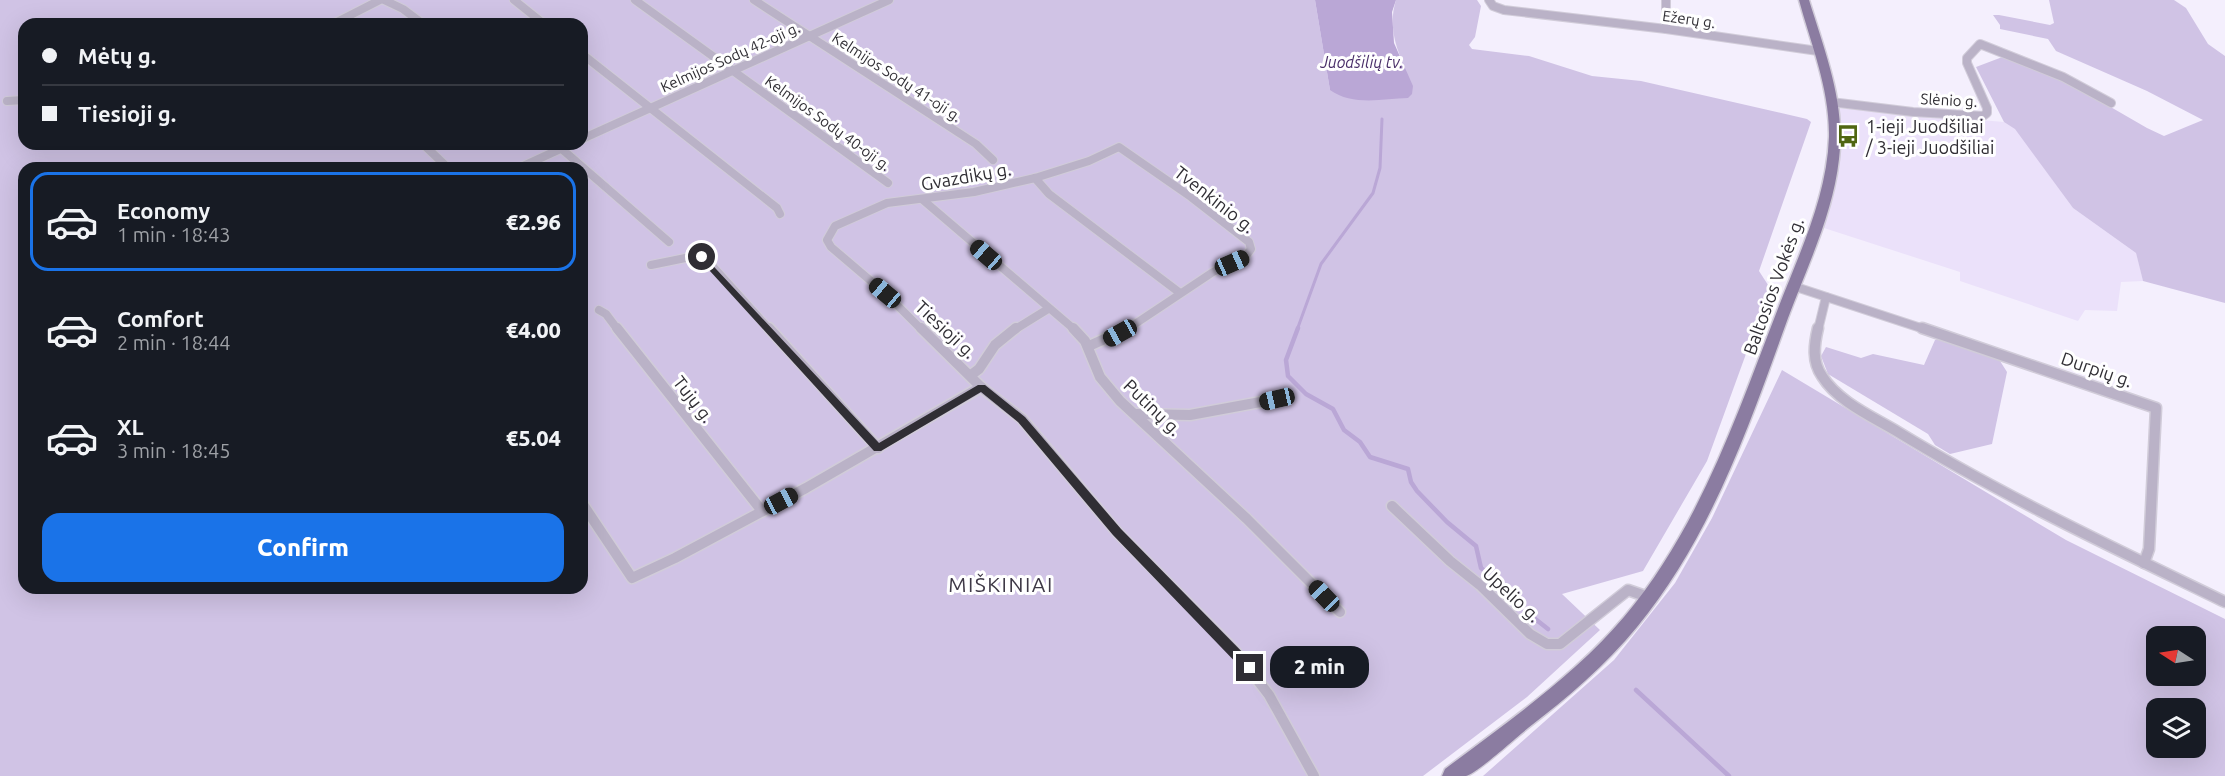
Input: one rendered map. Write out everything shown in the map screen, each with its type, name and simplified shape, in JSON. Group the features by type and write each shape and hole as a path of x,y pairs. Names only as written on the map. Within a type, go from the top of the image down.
{"main road":[{"name":"Baltosios Vokės g.","path":"1452,776 1569,684 1602,652 1651,598 1670,569 1710,495 1737,434 1793,286 1827,189 1834,160 1835,135 1831,102 1804,0"}],"street":[{"path":"345,18 382,0 413,18"},
{"path":"514,0 536,18"},
{"name":"Kelmijos Sodų 40-oji g.","path":"635,0 888,183"},
{"name":"Kelmijos Sodų 41-oji g.","path":"754,0 976,144 993,160"},
{"name":"Kelmijos Sodų 42-oji g.","path":"588,136 889,0"},
{"name":"Ežerų g.","path":"1489,0 1493,6 1504,10 1666,29 1818,51"},
{"path":"1666,0 1666,29"},
{"name":"Slėnio g.","path":"1831,102 1913,112 1983,116 1987,113 1987,108 1967,63 1967,58 1980,44 2063,76 2111,103"},
{"path":"588,59 777,208 780,214"},
{"path":"7,101 18,100"},
{"name":"Gvazdikų g.","path":"827,240 835,226 887,203 974,192 1035,178 1089,161 1119,147"},
{"name":"Tvenkinio g.","path":"1089,346 1120,333 1215,270 1248,255 1251,245 1191,197 1119,147"},
{"path":"429,150 442,162"},
{"path":"530,162 552,150"},
{"path":"564,150 577,162"},
{"path":"588,171 669,242"},
{"path":"1035,178 1049,194 1179,293"},
{"name":"Putinų g.","path":"923,200 1082,336 1089,346 1093,365 1101,378 1276,546 1340,612"},
{"name":"Tiesioji g.","path":"827,240 831,247 885,293 981,387 1028,425 1117,532 1250,668 1269,695 1314,776"},
{"path":"651,265 695,256 706,259 878,448"},
{"name":"Durpių g.","path":"1793,286 2047,369 2156,408 2149,549 2144,563"},
{"path":"1826,297 1815,349 1815,360 1825,380 1836,391 1978,480 2225,602"},
{"path":"971,375 977,371 994,346 1004,337 1048,309"},
{"name":"Tujų g.","path":"599,310 606,314 762,511"},
{"path":"588,512 632,578 878,448 981,387"},
{"path":"1136,414 1161,417 1182,415 1233,409 1277,399"},
{"name":"Upelio g.","path":"1392,506 1530,634 1547,644 1560,644 1628,590 1651,598"}],"shaded area":[{"path":"0,0 1315,0 1330,90 1403,63 1394,32 1393,16 1396,0 1477,0 1481,6 1475,37 1469,45 1472,49 1529,56 1592,76 1641,81 1807,119 1811,122 1759,271 1770,288 1707,461 1643,571 1562,594 1600,630 1527,697 1423,776 0,776"},
{"path":"2049,0 2174,0 2186,8 2208,44 2225,56 2225,303 2143,281 2136,253 2073,208 2015,129 2004,122 1976,67 2005,56 2057,76 2164,136 2203,120 2147,91 2056,51 2048,39 2000,29 1993,15 2050,25 2054,23"},
{"path":"1838,108 2004,122 2015,128 2073,208 2136,253 2143,281 2121,282 2117,311 2085,310 2078,321 1960,281 1960,272 1821,227 1842,148 1843,129"},
{"path":"1935,340 1946,340 2000,361 2007,372 1992,444 1950,454 1935,445 1928,434 1828,374 1821,356 1826,347 1861,358 1873,354 1924,365"},
{"path":"1782,370 2066,540 2225,619 2225,776 1483,776 1614,660 1675,583 1712,518"}],"water":[{"name":"Juodšilių tv.","path":"1315,0 1396,0 1392,12 1394,43 1413,86 1412,94 1408,98 1357,100 1330,90"}],"waterway":[{"path":"1297,330 1321,264 1373,193 1380,168 1382,119"},
{"path":"1298,328 1286,360 1288,376 1306,394 1333,409 1344,430 1360,442 1370,457 1408,469 1411,482 1417,491 1447,522 1476,546 1481,568 1511,592 1520,607 1548,629"},
{"path":"1636,690 1729,776"}],"place":[{"name":"1-ieji Juodšiliai / 3-ieji Juodšiliai","path":"1848,136"}],"district":[{"name":"MIŠKINIAI","path":"1001,584"}],"route":[{"path":"702,257 878,448 981,387 1022,419 1117,532 1250,668"}]}
